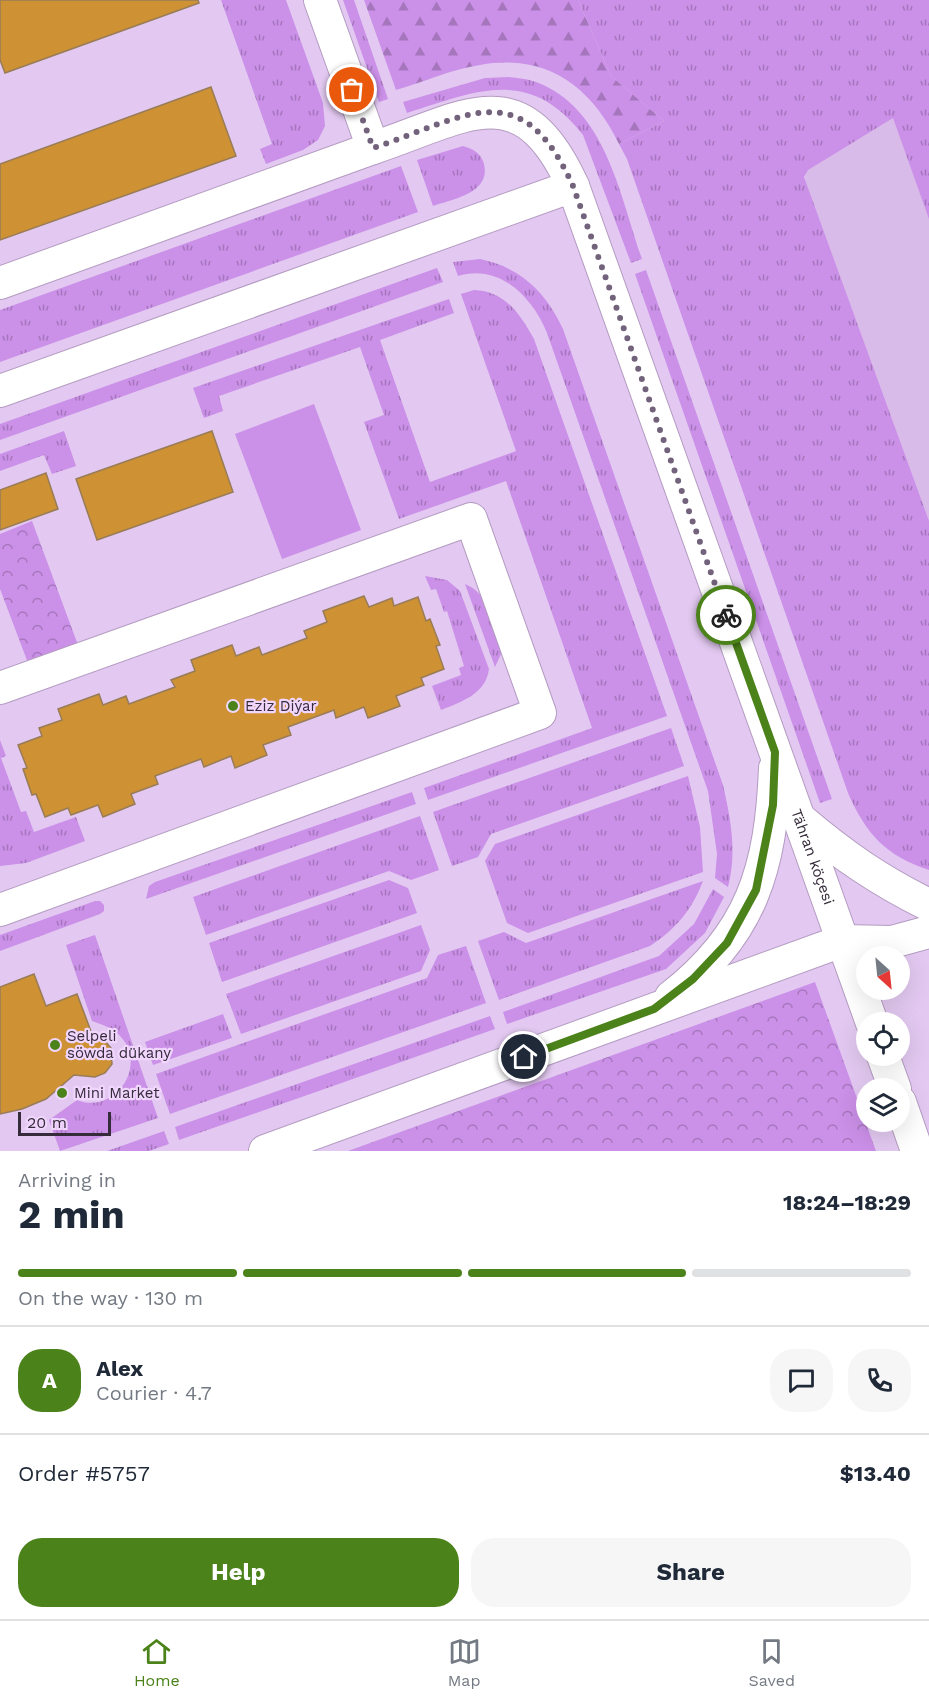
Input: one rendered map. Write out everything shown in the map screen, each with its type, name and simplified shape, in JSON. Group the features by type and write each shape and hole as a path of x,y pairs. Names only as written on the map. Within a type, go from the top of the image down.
{"street":[{"path":"320,0 373,148"},
{"name":"Tähran köçesi","path":"0,283 470,114 493,111 511,113 527,121 552,145 573,186 868,1012"},
{"path":"0,391 573,186"},
{"path":"0,688 471,519 540,713 0,910"},
{"path":"654,1009 693,979 727,943 756,890 773,805 775,752"},
{"path":"798,818 846,858 875,877 929,905"},
{"path":"265,1151 842,941 892,942 929,933"},
{"path":"910,1131 917,1151"}],"shaded area":[{"path":"834,0 929,0 929,558 800,209"}],"green space":[{"path":"221,0 286,0 323,103 325,126 318,140 303,150 266,164 260,149 272,144"},
{"path":"343,0 354,0 388,99 379,102"},
{"path":"364,0 578,0 611,76 664,121 619,144 608,123 580,90 564,78 546,69 526,64 504,63 470,67 396,90"},
{"path":"578,0 929,0 929,219 893,118 808,170 804,177 929,521 929,870 901,858 879,842 862,820 848,793 627,159 619,144 664,121 611,76"},
{"path":"509,77 536,82 560,94 579,112 607,157 642,259 631,263 583,135 563,113 543,99 522,92 501,90 480,92 407,113 403,102 485,78"},
{"path":"463,146 476,152 483,160 485,174 482,182 469,193 433,206 417,160"},
{"path":"401,166 418,212 0,362 0,310"},
{"path":"480,259 507,268 530,283 548,304 563,329 723,785 732,836 731,874 728,887 715,878 717,854 708,791 547,333 533,308 513,286 488,274 473,273 458,276 453,262"},
{"path":"437,268 443,282 0,440 0,424"},
{"path":"646,270 832,799 820,803 635,274"},
{"path":"474,290 485,291 503,299 517,313 534,339 667,716 428,800 424,788 592,728 506,481 399,519 364,422 384,415 360,347 219,396 223,411 204,418 193,388 449,299 454,313 380,340 430,482 516,451 461,294"},
{"path":"314,404 361,530 282,559 235,434"},
{"path":"64,431 76,466 52,474 44,455 0,471 0,454"},
{"path":"32,521 78,645 28,663 0,589 0,534"},
{"path":"425,576 447,580 460,591 489,669 487,678 478,691 441,710 432,686 461,675 459,668 464,666 447,611 444,612 436,589 431,590"},
{"path":"465,584 481,596 491,613 502,652 495,667"},
{"path":"671,728 684,766 491,834 478,857 452,866 433,812"},
{"path":"0,740 6,756 1,758 21,812 26,811 34,832 76,817 85,841 26,863 0,866"},
{"path":"688,776 700,827 703,872 528,933 507,923 485,861 495,844"},
{"path":"412,792 416,804 146,899 149,886 155,882"},
{"path":"420,816 439,870 411,880 389,871 206,935 193,897"},
{"path":"389,880 408,888 417,913 222,982 209,943"},
{"path":"703,881 694,901 682,918 668,933 650,946 499,1000 478,941 504,932 526,943"},
{"path":"713,889 724,897 705,933 666,969 507,1024 503,1012 659,956 694,924"},
{"path":"100,901 104,905 104,911 100,914 0,951 0,935"},
{"path":"421,925 430,950 421,971 241,1034 226,994"},
{"path":"95,935 158,1118 60,1151 49,1120 77,1100 91,1103 103,1101 114,1095 129,1074 131,1062 128,1049 121,1037 108,1027 92,1021 66,945"},
{"path":"466,946 486,1003 170,1114 156,1074 427,978 438,955"},
{"path":"815,982 856,1096 856,1132 869,1132 876,1151 348,1151"},
{"path":"223,1014 232,1038 153,1065 145,1042"},
{"path":"490,1016 495,1029 179,1140 175,1127"},
{"path":"164,1131 169,1144 149,1151 107,1151"}],"building":[{"path":"0,0 198,0 199,3 5,73 0,60"},
{"path":"211,87 236,156 0,240 0,164"},
{"path":"212,431 233,492 97,540 76,479"},
{"path":"46,473 58,509 0,530 0,490"},
{"name":"Eziz Diýar","path":"364,596 369,607 392,598 394,606 418,597 426,621 430,619 440,645 436,646 444,669 421,678 424,685 396,696 400,706 368,718 364,707 336,718 334,710 288,727 291,735 263,745 267,755 235,768 231,756 204,767 201,759 155,776 158,784 131,794 135,804 103,817 98,805 71,815 68,808 45,817 36,794 32,795 23,769 27,768 18,745 42,736 39,728 62,720 58,709 99,694 103,705 126,696 129,704 175,687 171,680 195,671 191,660 232,645 236,656 259,647 262,655 307,638 304,631 327,622 323,611"},
{"name":"Selpeli söwda dükany","path":"34,974 46,1006 77,994 92,1034 104,1040 111,1048 112,1064 105,1073 95,1077 74,1075 46,1099 22,1109 0,1114 0,987"}],"way so far":[{"path":"352,90 373,148 470,114 493,111 511,113 527,121 552,145 573,186 726,615"}],"place":[{"name":"Eziz Diýar","path":"233,706"},
{"name":"Selpeli söwda dükany","path":"55,1045"},
{"name":"Mini Market","path":"62,1093"}],"route":[{"path":"524,1057 654,1009 693,979 727,943 749,906 756,890 764,859 773,805 775,752 726,615"}]}
